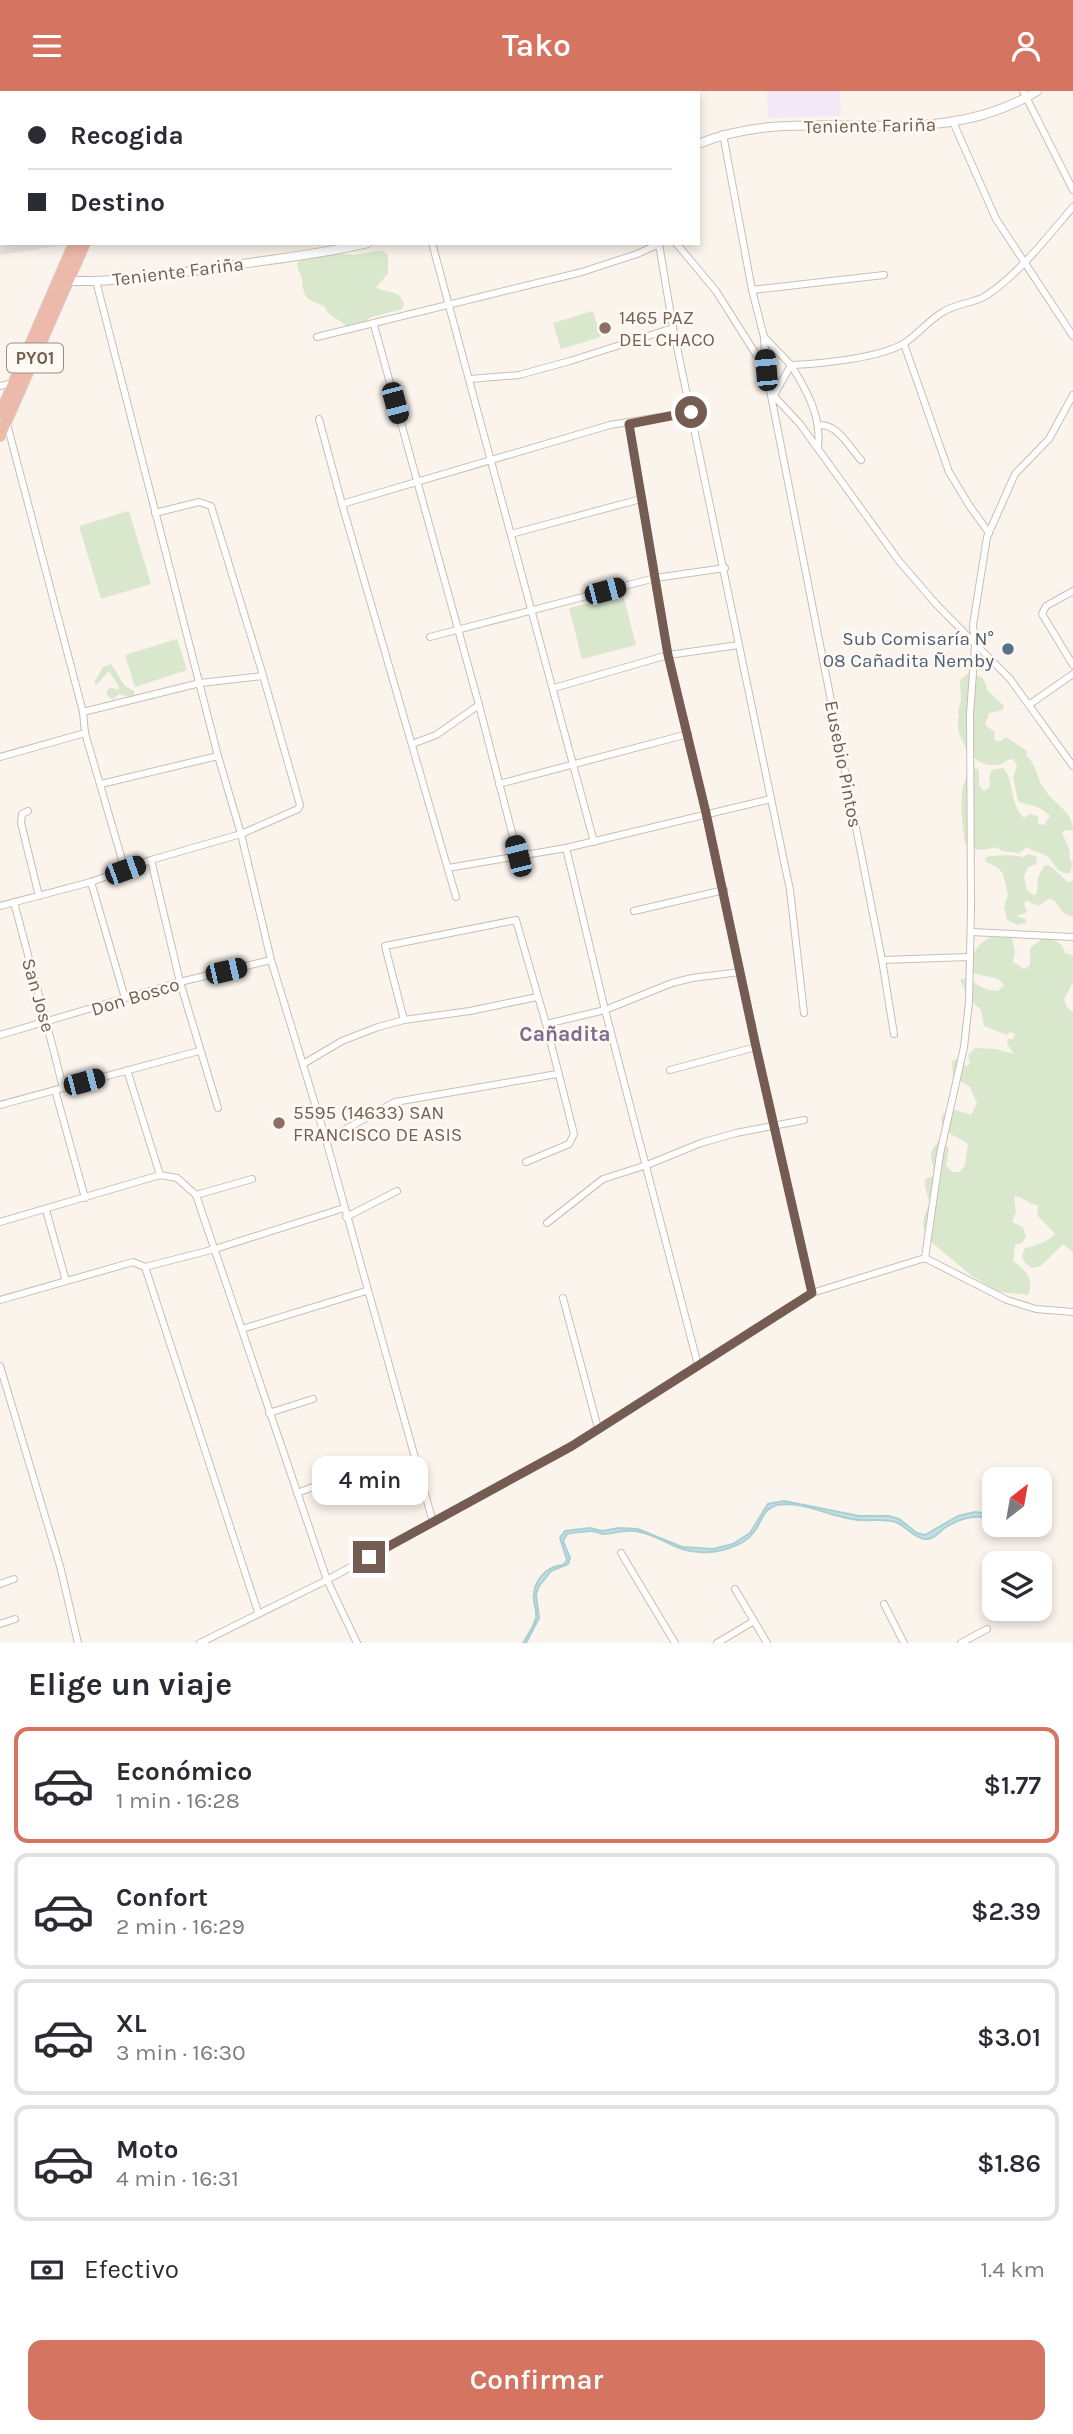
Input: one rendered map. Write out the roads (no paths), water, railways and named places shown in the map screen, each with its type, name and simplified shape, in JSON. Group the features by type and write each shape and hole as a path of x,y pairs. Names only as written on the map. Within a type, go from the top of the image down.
{"highway":[{"name":"PY01","path":"3,418 65,280 74,245"},
{"name":"PY01","path":"0,436 15,382 84,245"}],"street":[{"name":"Teniente Fariña","path":"700,142 723,134 764,128 911,126 953,122 992,113 1024,95 1037,91"},
{"path":"1024,95 1073,190"},
{"path":"953,122 996,219 1073,336"},
{"path":"723,134 752,290 764,337 766,370"},
{"path":"791,365 873,355 904,344 940,313 988,295 1024,263 1073,207"},
{"name":"Teniente Fariña","path":"65,280 96,281 194,271 357,245"},
{"path":"433,245 594,842"},
{"path":"317,337 582,272 637,254 655,245"},
{"path":"659,245 673,328 790,890 804,1013"},
{"path":"678,245 716,292 766,370"},
{"path":"752,290 884,275"},
{"path":"96,281 218,756 241,834 271,960 326,1140 366,1291 433,1522"},
{"path":"374,325 518,856"},
{"path":"470,379 519,375 673,328"},
{"path":"764,337 791,365 815,410 819,425 818,449"},
{"path":"904,344 949,472 968,505 989,533"},
{"path":"791,365 773,397 800,424 899,561 975,645 1010,679 1073,766"},
{"name":"Eusebio Pintos","path":"766,370 882,960 894,1034"},
{"path":"0,386 15,382"},
{"path":"925,1258 940,1154 964,1047 971,932 970,714 975,645 973,625 989,533 1015,474 1049,439 1073,395"},
{"path":"342,504 610,425 691,412"},
{"path":"3,418 83,712 85,733 125,870"},
{"path":"319,419 456,897"},
{"path":"629,424 668,655 724,890 756,1047 812,1293"},
{"path":"819,425 830,427 861,460"},
{"path":"511,534 641,499"},
{"path":"0,906 91,882 151,860 241,834 298,809 300,805 211,506 199,502 155,513"},
{"path":"430,637 655,578 725,568"},
{"path":"1073,591 1046,606 1042,614 1073,665"},
{"path":"554,688 668,655 739,645"},
{"path":"1030,704 1073,674"},
{"path":"83,712 200,683 263,676"},
{"path":"412,744 436,735 479,705"},
{"path":"0,757 85,733"},
{"path":"499,784 688,734"},
{"path":"102,784 218,756"},
{"path":"448,868 566,848 771,799"},
{"path":"28,811 22,814 21,823 39,896"},
{"path":"566,848 605,1010 698,1365"},
{"path":"151,860 180,982 218,1108"},
{"path":"91,882 125,998"},
{"path":"634,911 724,890"},
{"name":"San Jose","path":"14,902 48,1023 59,1089 85,1198"},
{"path":"404,1020 385,946 516,921 546,1024 573,1134 569,1144 526,1162"},
{"path":"971,932 1073,937"},
{"path":"882,960 970,957"},
{"name":"Don Bosco","path":"0,1035 180,982 271,960"},
{"path":"546,1024 605,1010 672,983 740,972"},
{"path":"303,1064 342,1041 378,1027 537,997"},
{"path":"670,1070 756,1047"},
{"path":"0,1105 199,1051"},
{"path":"127,1070 160,1175"},
{"path":"326,1140 396,1102 557,1074"},
{"path":"547,1223 597,1182 701,1143 736,1133 804,1120"},
{"path":"0,1222 160,1175 177,1178 196,1195 327,1580 357,1643"},
{"path":"196,1195 252,1179"},
{"path":"346,1217 397,1191"},
{"path":"0,1300 133,1262 145,1267 215,1249 344,1208"},
{"path":"46,1210 66,1281"},
{"path":"200,1643 327,1580 572,1446 812,1293 925,1258 1007,1300 1036,1309 1073,1312"},
{"path":"145,1267 258,1612"},
{"path":"242,1329 366,1291"},
{"path":"563,1298 598,1428"},
{"path":"0,1366 60,1566 78,1643"},
{"path":"269,1413 313,1399"},
{"path":"297,1493 348,1474"},
{"path":"621,1553 675,1643"},
{"path":"0,1584 14,1579"},
{"path":"735,1589 767,1643"},
{"path":"884,1604 904,1643"},
{"path":"0,1624 15,1619"},
{"path":"717,1643 754,1621"},
{"path":"961,1643 987,1629"}],"water":[{"path":"784,1501 859,1516 889,1516 925,1535 958,1516 975,1512 982,1513 982,1517 961,1520 925,1539 894,1521 851,1519 798,1505 777,1505 765,1513 754,1532 743,1542 707,1552 684,1549 635,1531 567,1534 563,1541 570,1558 568,1564 551,1571 539,1586 536,1594 539,1618 526,1643 523,1643 536,1618 534,1594 538,1582 545,1572 563,1565 567,1560 560,1538 565,1531 590,1528 602,1531 638,1529 682,1547 713,1549 733,1544 750,1533 768,1504"}],"place":[{"name":"1465 PAZ DEL CHACO","path":"605,328"},
{"name":"Sub Comisaría N° 08 Cañadita Ñemby","path":"1008,649"},
{"name":"5595 (14633) SAN FRANCISCO DE ASIS","path":"279,1123"}],"district":[{"name":"Cañadita","path":"565,1034"}]}
